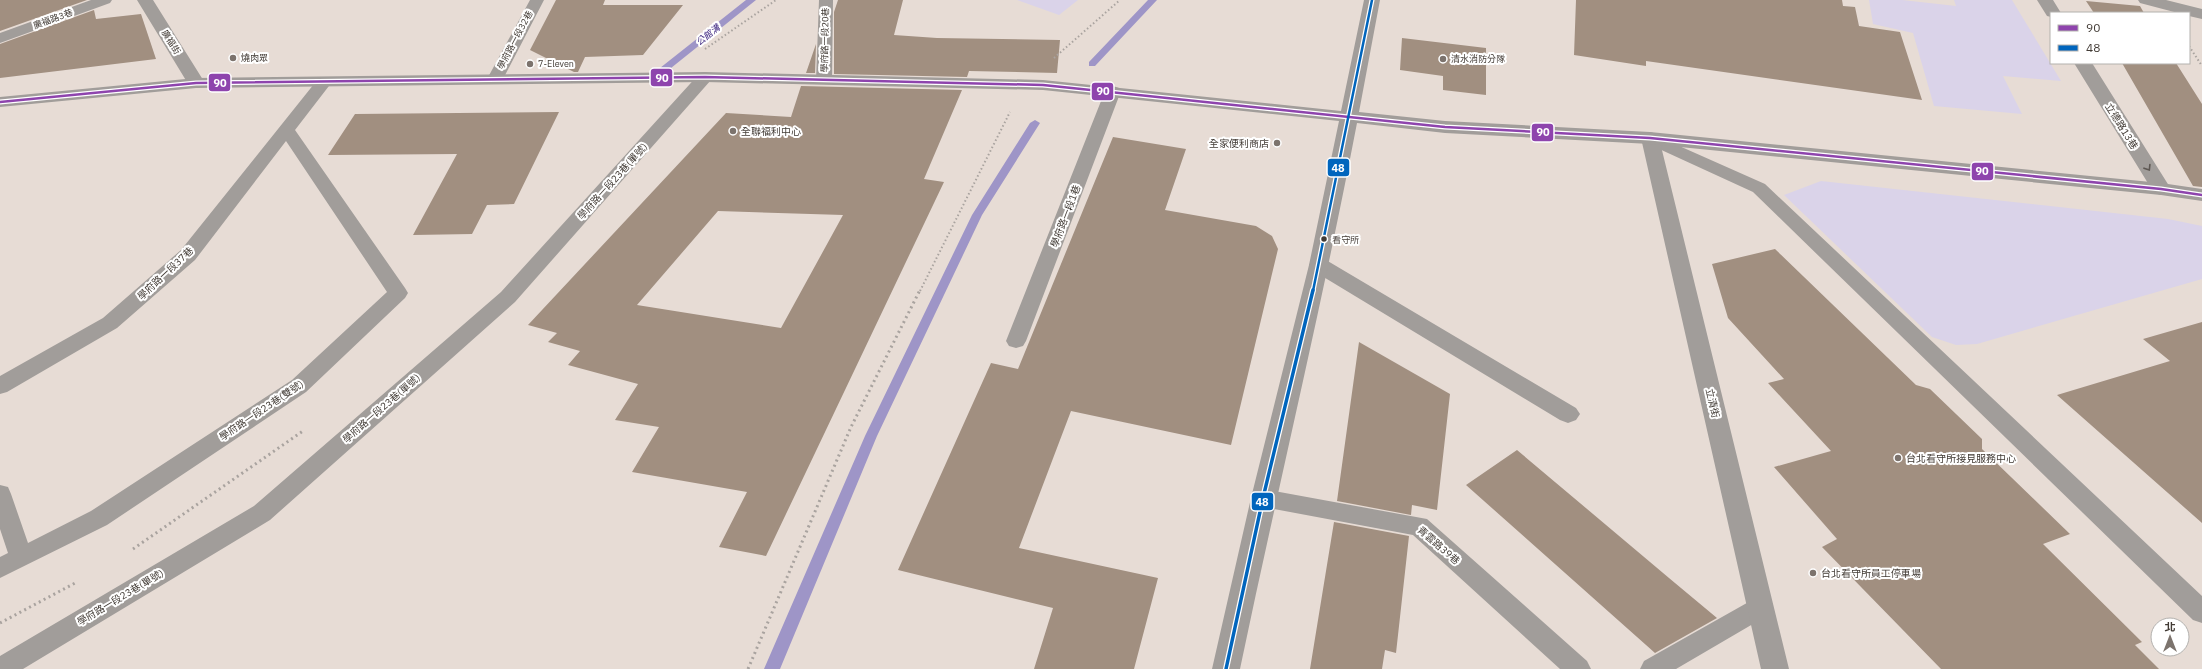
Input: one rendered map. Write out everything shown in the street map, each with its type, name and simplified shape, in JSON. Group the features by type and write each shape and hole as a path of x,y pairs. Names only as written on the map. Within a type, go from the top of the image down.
{"street":[{"name":"廣福街","path":"145,0 196,83"},
{"path":"1226,669 1263,498 1319,265 1372,0"},
{"path":"2045,0 2052,12"},
{"path":"2146,0 2176,4 2202,14"},
{"name":"立德路13巷","path":"2084,64 2160,189"},
{"path":"0,102 35,97 196,83 494,81 705,77 1023,85 1113,91 1444,128 1650,138 2160,189 2202,195"},
{"name":"立清街","path":"1650,138 1775,669"},
{"path":"1319,265 1568,414"}],"lane":[{"name":"廣福路3巷","path":"0,38 105,0"},
{"name":"學府路一段32巷","path":"494,81 537,0"},
{"name":"學府路一段20巷","path":"824,81 826,0"},
{"name":"學府路一段23巷(單號)","path":"0,669 262,513 508,297 705,77"},
{"name":"學府路一段37巷","path":"0,386 110,323 188,255 324,82"},
{"name":"學府路一段1巷","path":"1016,341 1113,91"},
{"name":"學府路一段23巷(雙號)","path":"0,568 98,518 299,386 398,293 287,130"},
{"path":"1650,138 1759,188 2202,612"},
{"path":"0,494 21,557"},
{"name":"青雲路39巷","path":"1263,498 1419,526 1578,669"},
{"path":"1653,669 1761,606"}],"path":[{"path":"748,669 852,427 1023,85 1120,0"},
{"path":"2190,48 2202,66"}],"shaded area":[{"path":"1017,0 1078,0 1059,15"},
{"path":"1869,0 1902,0 1956,6 1954,0 2012,0 2061,81 2003,76 2022,114 1934,106 1913,33 1873,24"},
{"path":"1821,181 2168,219 2202,226 2202,279 1977,344 1956,345 1932,337 1784,195"}],"building":[{"path":"0,0 87,0 0,31"},
{"path":"556,0 605,0 603,5 683,5 643,55 585,57 578,72 574,72 530,50"},
{"path":"838,0 903,0 894,35 937,38 1060,40 1057,73 969,71 967,77 834,74 834,12"},
{"path":"1576,0 1842,0 1843,6 1855,7 1859,26 1900,32 1922,100 1646,61 1646,66 1574,55"},
{"path":"2086,1 2140,6 2143,12 2093,12"},
{"path":"94,10 96,19 141,14 156,59 0,78 0,44"},
{"name":"清水消防分隊","path":"1402,38 1486,48 1486,95 1443,90 1443,76 1400,70"},
{"path":"816,44 815,73 806,73"},
{"path":"2123,64 2177,64 2202,104 2202,187 2193,186"},
{"path":"801,86 962,90 924,179 944,182 766,556 719,547 747,492 632,472 659,427 615,420 638,384 568,365 580,351 548,342 557,333 528,325 726,113 791,117","holes":["718,211 843,215 781,328 637,305"]},
{"path":"559,112 514,204 487,205 472,234 413,235 457,154 328,155 355,114"},
{"path":"1113,137 1186,149 1165,210 1256,226 1272,236 1278,249 1231,445 1071,411 1019,548 1158,578 1134,669 1034,669 1053,608 898,570 991,363 1018,369"},
{"name":"台北看守所接見服務中心","path":"1775,249 1916,385 1930,389 1982,439 1982,449 2070,534 2043,544 2142,642 2135,645 2159,669 1941,669 1822,547 1837,539 1774,467 1831,451 1768,383 1784,379 1728,318 1712,264"},
{"path":"2202,322 2202,523 2057,395 2170,361 2143,339"},
{"path":"1359,342 1450,394 1437,510 1412,505 1411,515 1337,501"},
{"path":"1517,450 1717,618 1655,653 1466,485"},
{"path":"1334,522 1409,536 1396,653 1385,650 1382,669 1310,669"}],"waterway":[{"name":"公館溝","path":"663,70 752,0"},
{"path":"1092,64 1153,0"},
{"path":"772,669 871,436 977,215 1035,123"}],"transit line":[{"name":"48","path":"1226,669 1263,498 1319,265 1372,0"},
{"name":"90","path":"0,102 130,88 196,83 400,82 705,77 1043,85 1445,127 1650,138 2161,189 2202,195"}],"place":[{"name":"燒肉眾","path":"233,58"},
{"name":"清水消防分隊","path":"1443,59"},
{"name":"7-Eleven","path":"530,64"},
{"name":"全聯福利中心","path":"733,131"},
{"name":"全家便利商店","path":"1277,143"},
{"name":"看守所","path":"1324,239"},
{"name":"台北看守所接見服務中心","path":"1898,458"},
{"name":"台北看守所員工停車場","path":"1813,573"}]}
